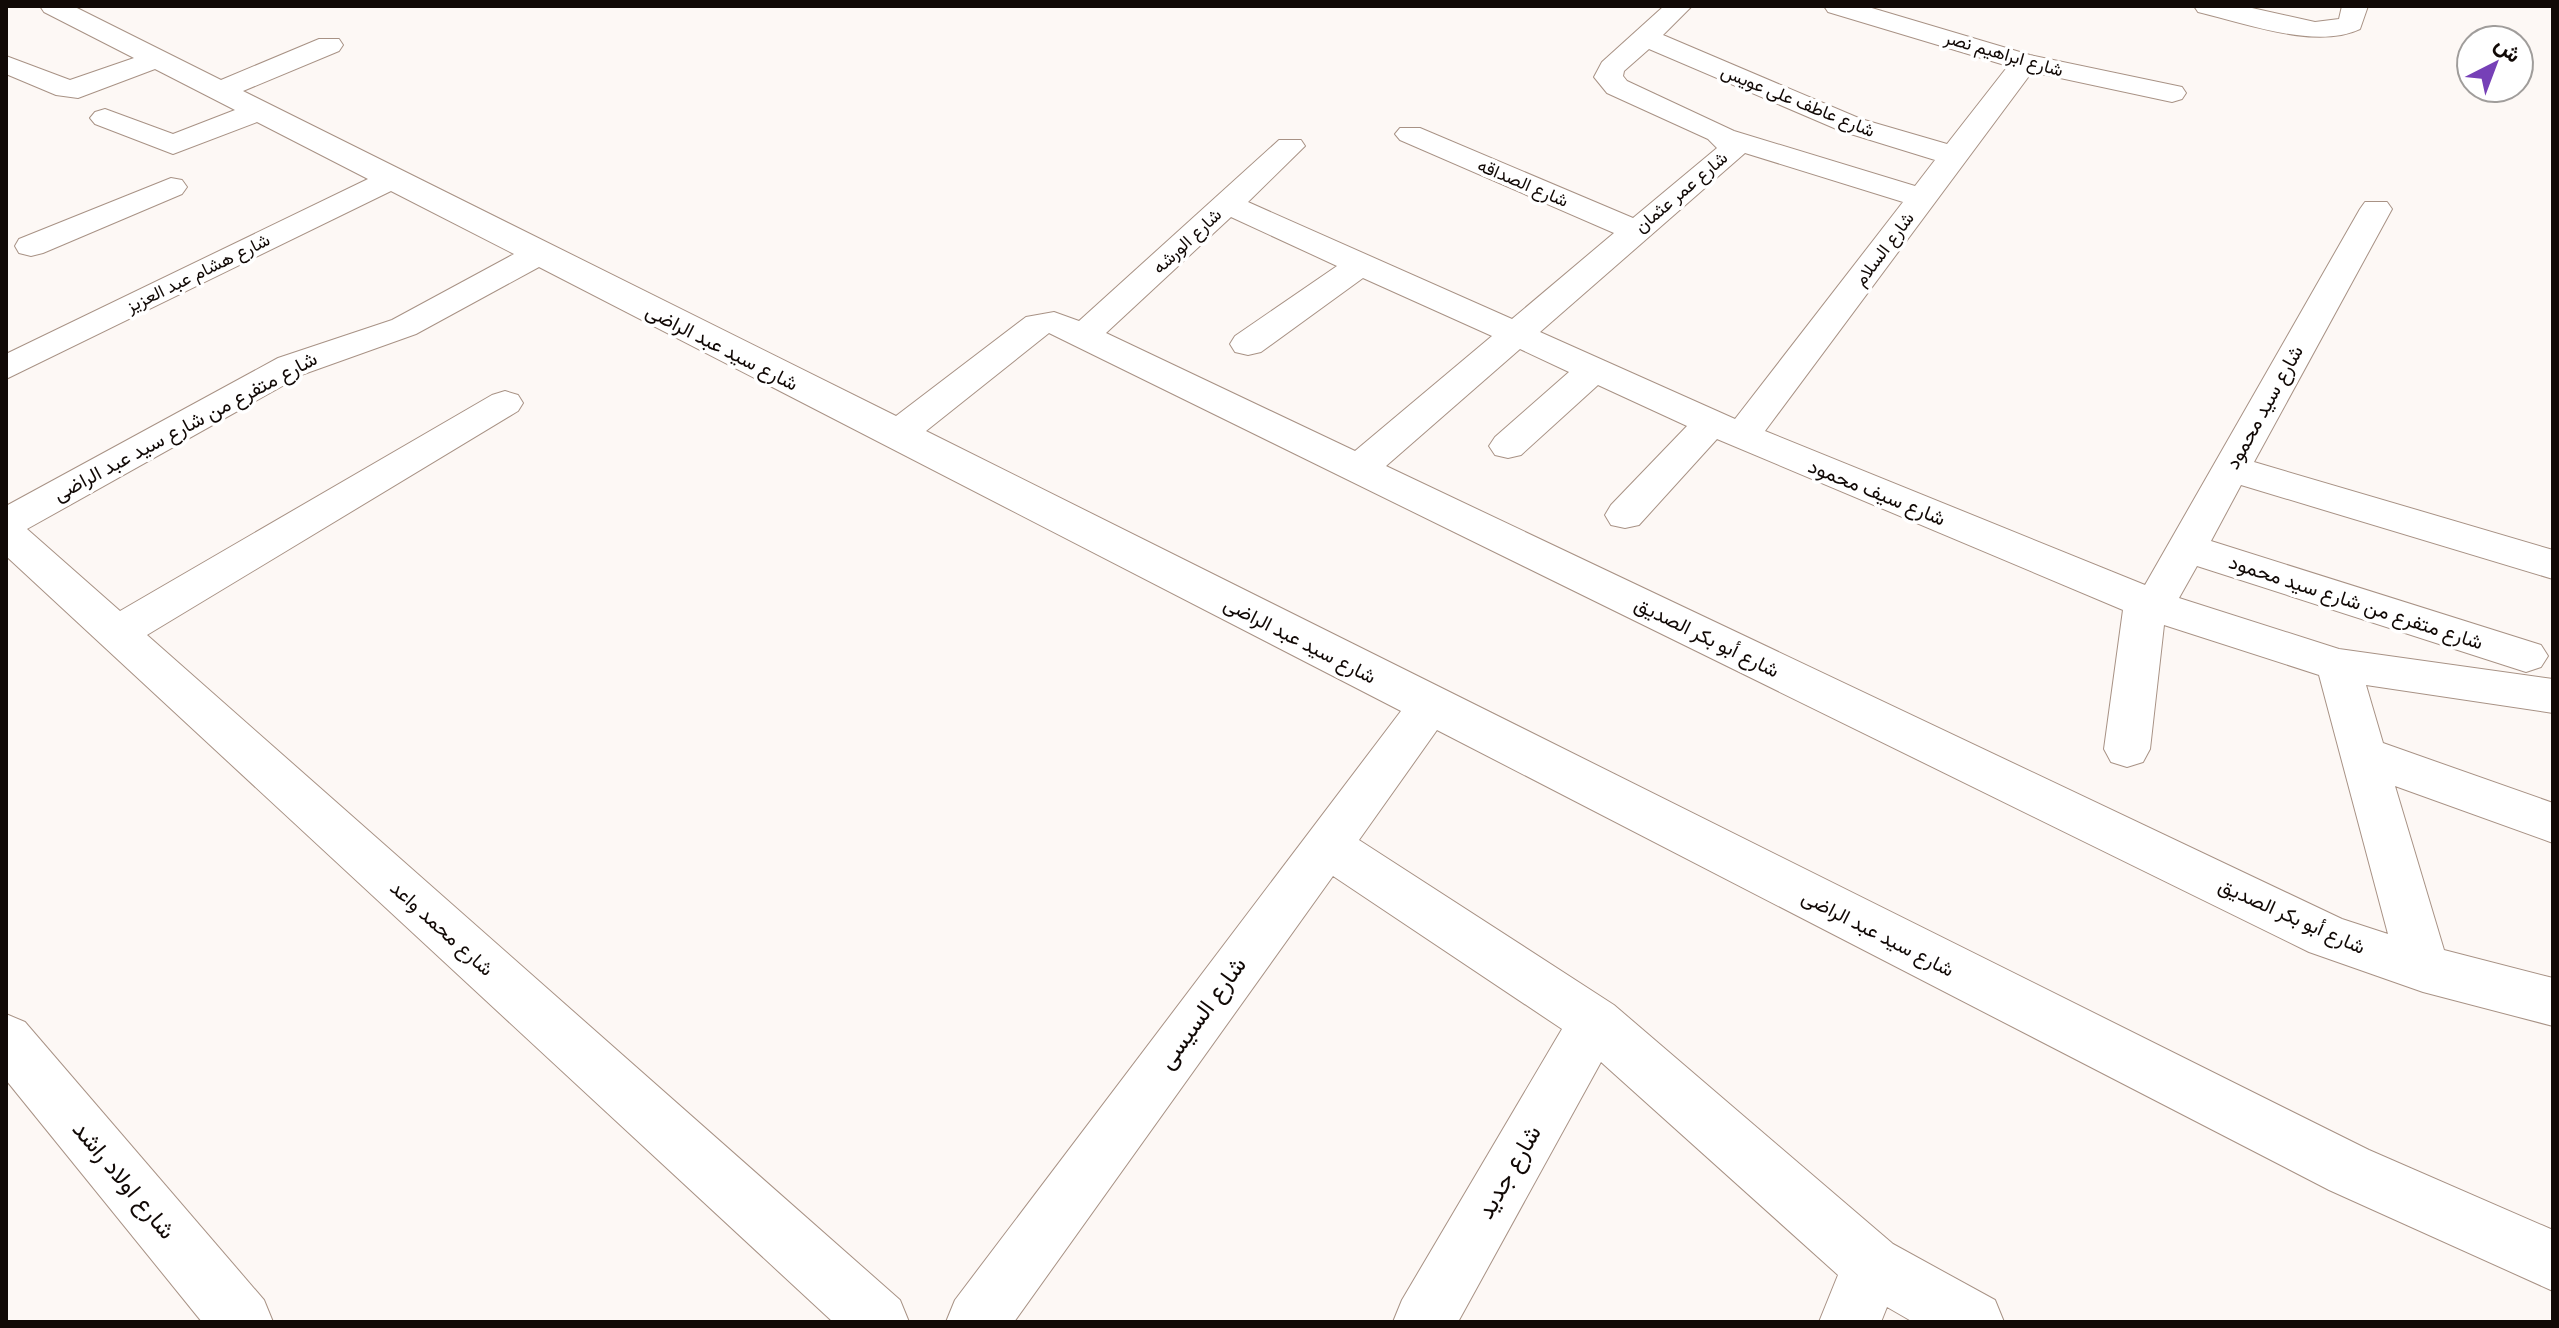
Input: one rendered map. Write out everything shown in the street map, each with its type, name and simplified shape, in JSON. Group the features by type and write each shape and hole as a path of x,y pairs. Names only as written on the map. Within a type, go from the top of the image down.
{"street":[{"name":"شارع سيد عبد الراضى","path":"53,6 895,436 2349,1170 2553,1261"},
{"name":"شارع عمر عثمان","path":"1358,469 1513,333 1732,150 1726,138 1611,82 1608,72 1679,6"},
{"name":"شارع ابراهيم نصر","path":"1837,6 2025,62 2172,93"},
{"path":"2207,6 2315,30 2338,29 2353,14"},
{"name":"شارع عاطف على عويس","path":"1645,37 1851,125 1954,156"},
{"path":"218,91 329,45"},
{"path":"6,64 66,89 78,89 157,59"},
{"name":"شارع السلام","path":"1625,515 1727,429 1923,198 2025,62"},
{"path":"105,118 173,145 258,111"},
{"name":"شارع الصداقه","path":"1410,134 1636,231"},
{"path":"1726,138 1923,198"},
{"name":"شارع الورشه","path":"1083,336 1290,146"},
{"name":"شارع هشام عبد العزيز","path":"6,368 391,179"},
{"path":"19,251 171,187"},
{"name":"شارع سيف محمود","path":"1227,204 1727,429 2149,604 2338,665 2553,696"},
{"name":"شارع سيد محمود","path":"2149,604 2186,548 2376,209"},
{"path":"6,219 37,233 38,239 19,251"},
{"name":"شارع متفرع من شارع سيد عبد الراضى","path":"6,523 291,366 404,327 538,254"},
{"path":"1248,344 1361,264"},
{"name":"شارع أبو بكر الصديق","path":"895,436 1038,324 1054,322 2327,936 2423,969 2553,1002"},
{"path":"1508,446 1594,369"},
{"path":"116,633 505,403"},
{"path":"2230,468 2553,565"},
{"name":"شارع محمد واعد","path":"6,533 878,1322"},
{"name":"شارع متفرع من شارع سيد محمود","path":"2186,548 2526,656"},
{"path":"2127,749 2149,604"},
{"path":"2338,665 2423,969"},
{"name":"شارع السيسى","path":"977,1322 1325,844 1430,706"},
{"path":"2363,755 2553,823"},
{"path":"1325,844 1595,1022 1872,1265 1973,1322"},
{"name":"شارع جديد","path":"1424,1322 1595,1022"},
{"name":"شارع اولاد راشد","path":"6,1039 242,1322"},
{"path":"1850,1322 1872,1265"}]}
